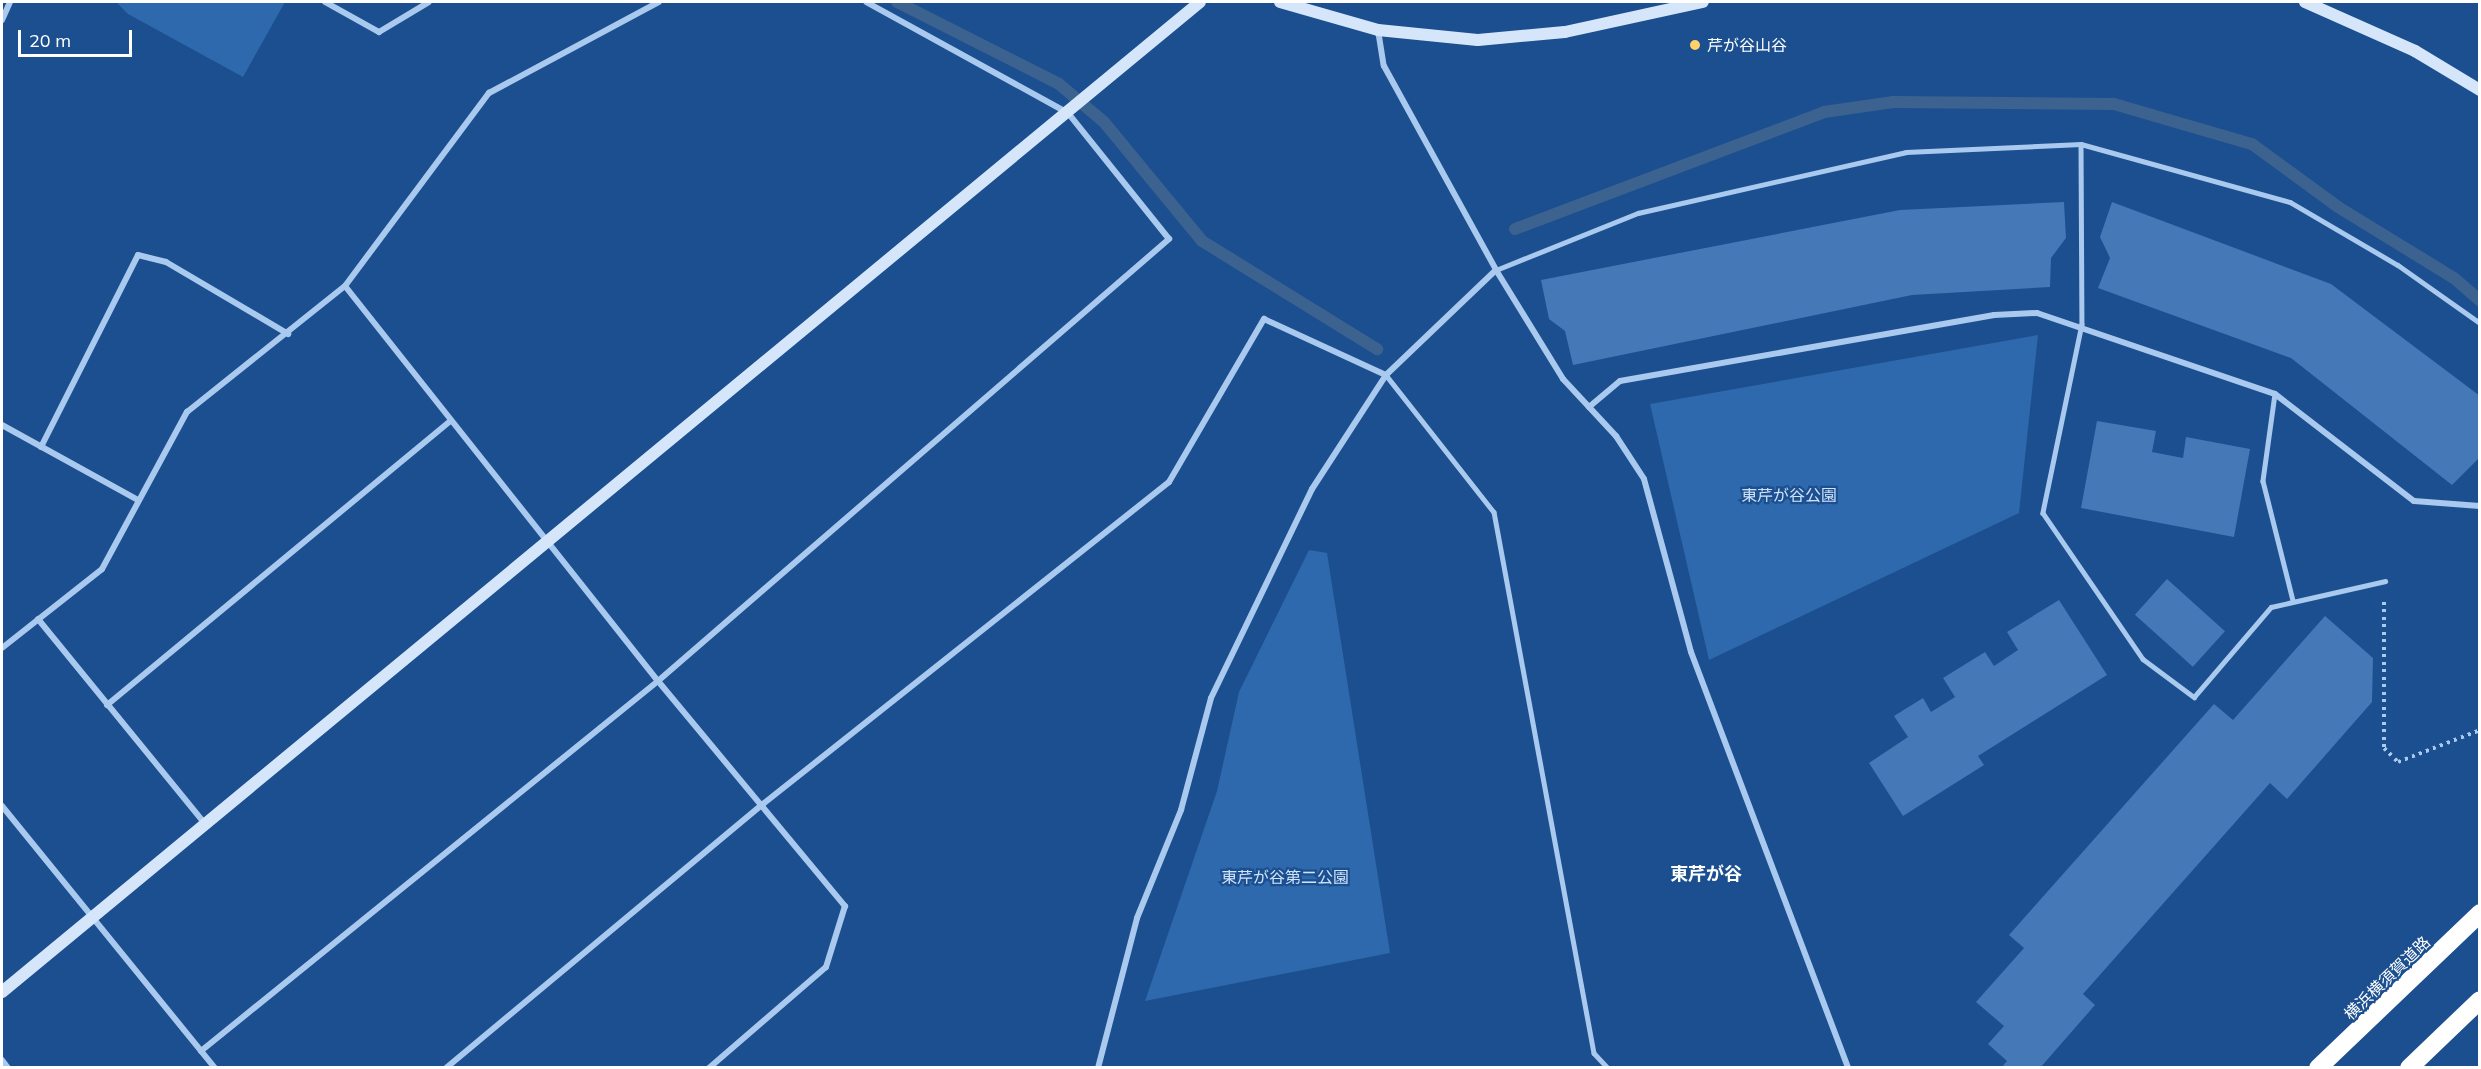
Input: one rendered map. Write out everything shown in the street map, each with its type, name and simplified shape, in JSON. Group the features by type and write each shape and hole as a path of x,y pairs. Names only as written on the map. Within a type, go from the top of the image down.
{"highway":[{"name":"横浜横須賀道路","path":"2318,1068 2480,913"},
{"path":"2409,1068 2480,1000"}],"street":[{"path":"2,20 10,2"},
{"path":"325,2 379,32 429,2"},
{"path":"2,648 102,569 136,499 187,412 288,334 345,286 489,93 659,2"},
{"path":"201,1050 658,681 1169,239 1070,112 866,2"},
{"path":"2,992 1070,112 1200,2"},
{"path":"1280,2 1378,30 1478,40 1565,32 1702,2"},
{"path":"2305,2 2318,3 2415,51 2480,90"},
{"path":"1378,30 1384,66 1496,270 1563,379 1589,408 1644,479 1691,652 1848,1068"},
{"path":"41,447 138,255 166,262 288,334"},
{"path":"1098,1068 1137,918 1181,810 1211,698 1312,489 1386,375 1496,270"},
{"path":"345,286 449,422 658,681 763,804 845,906 826,967 709,1068"},
{"path":"1589,408 1620,381 1994,315 2037,313 2082,324 2275,394 2414,501 2480,506"},
{"path":"446,1068 763,804 1169,482 1264,319 1386,375"},
{"path":"107,705 449,422"},
{"path":"2,425 136,499"},
{"path":"2,436 9,430"},
{"path":"38,619 205,824"},
{"path":"2,806 215,1068"},
{"path":"2,1060 8,1068"}],"lane":[{"path":"2081,144 2082,324 2043,513 2143,659 2194,697 2271,607 2293,600 2385,581"},
{"path":"1496,270 1638,213 1906,152 2081,144 2290,202 2398,265 2480,323"},
{"path":"1386,375 1494,512 1594,1053 1608,1068"},
{"path":"2275,394 2263,481 2293,600"}],"path":[{"path":"2385,581 2384,748 2397,762 2480,730"}],"green space":[{"path":"116,2 285,2 243,77 128,14"},
{"name":"東芹が谷公園","path":"2038,335 2019,513 1709,660 1650,404"},
{"name":"東芹が谷第二公園","path":"1309,550 1327,553 1390,953 1145,1001 1217,791 1239,692"}],"building":[{"path":"2064,202 2066,238 2051,258 2050,287 1912,295 1573,365 1565,331 1549,319 1541,280 1900,210"},
{"path":"2112,202 2331,284 2480,396 2480,457 2452,485 2291,358 2098,288 2110,258 2100,237"},
{"path":"2097,421 2156,431 2152,452 2183,458 2186,437 2250,449 2234,537 2081,508"},
{"path":"2167,579 2225,631 2193,667 2135,615"},
{"path":"2059,600 2107,675 1978,756 1984,765 1903,816 1869,763 1908,737 1894,716 1923,698 1931,712 1955,697 1943,678 1985,652 1994,666 2018,650 2007,632"},
{"path":"2325,616 2373,658 2372,702 2287,799 2270,783 2083,994 2095,1005 2040,1068 2001,1068 2007,1061 1988,1044 2004,1026 1976,1002 2024,948 2009,935 2214,704 2233,720"}],"waterway":[{"path":"897,2 1059,84 1104,122 1202,241 1377,349"},
{"path":"1515,229 1824,112 1893,102 2114,104 2252,144 2338,207 2454,278 2480,301"}],"place":[{"name":"芹が谷山谷","path":"1695,45"}],"district":[{"name":"東芹が谷","path":"1706,874"}]}
